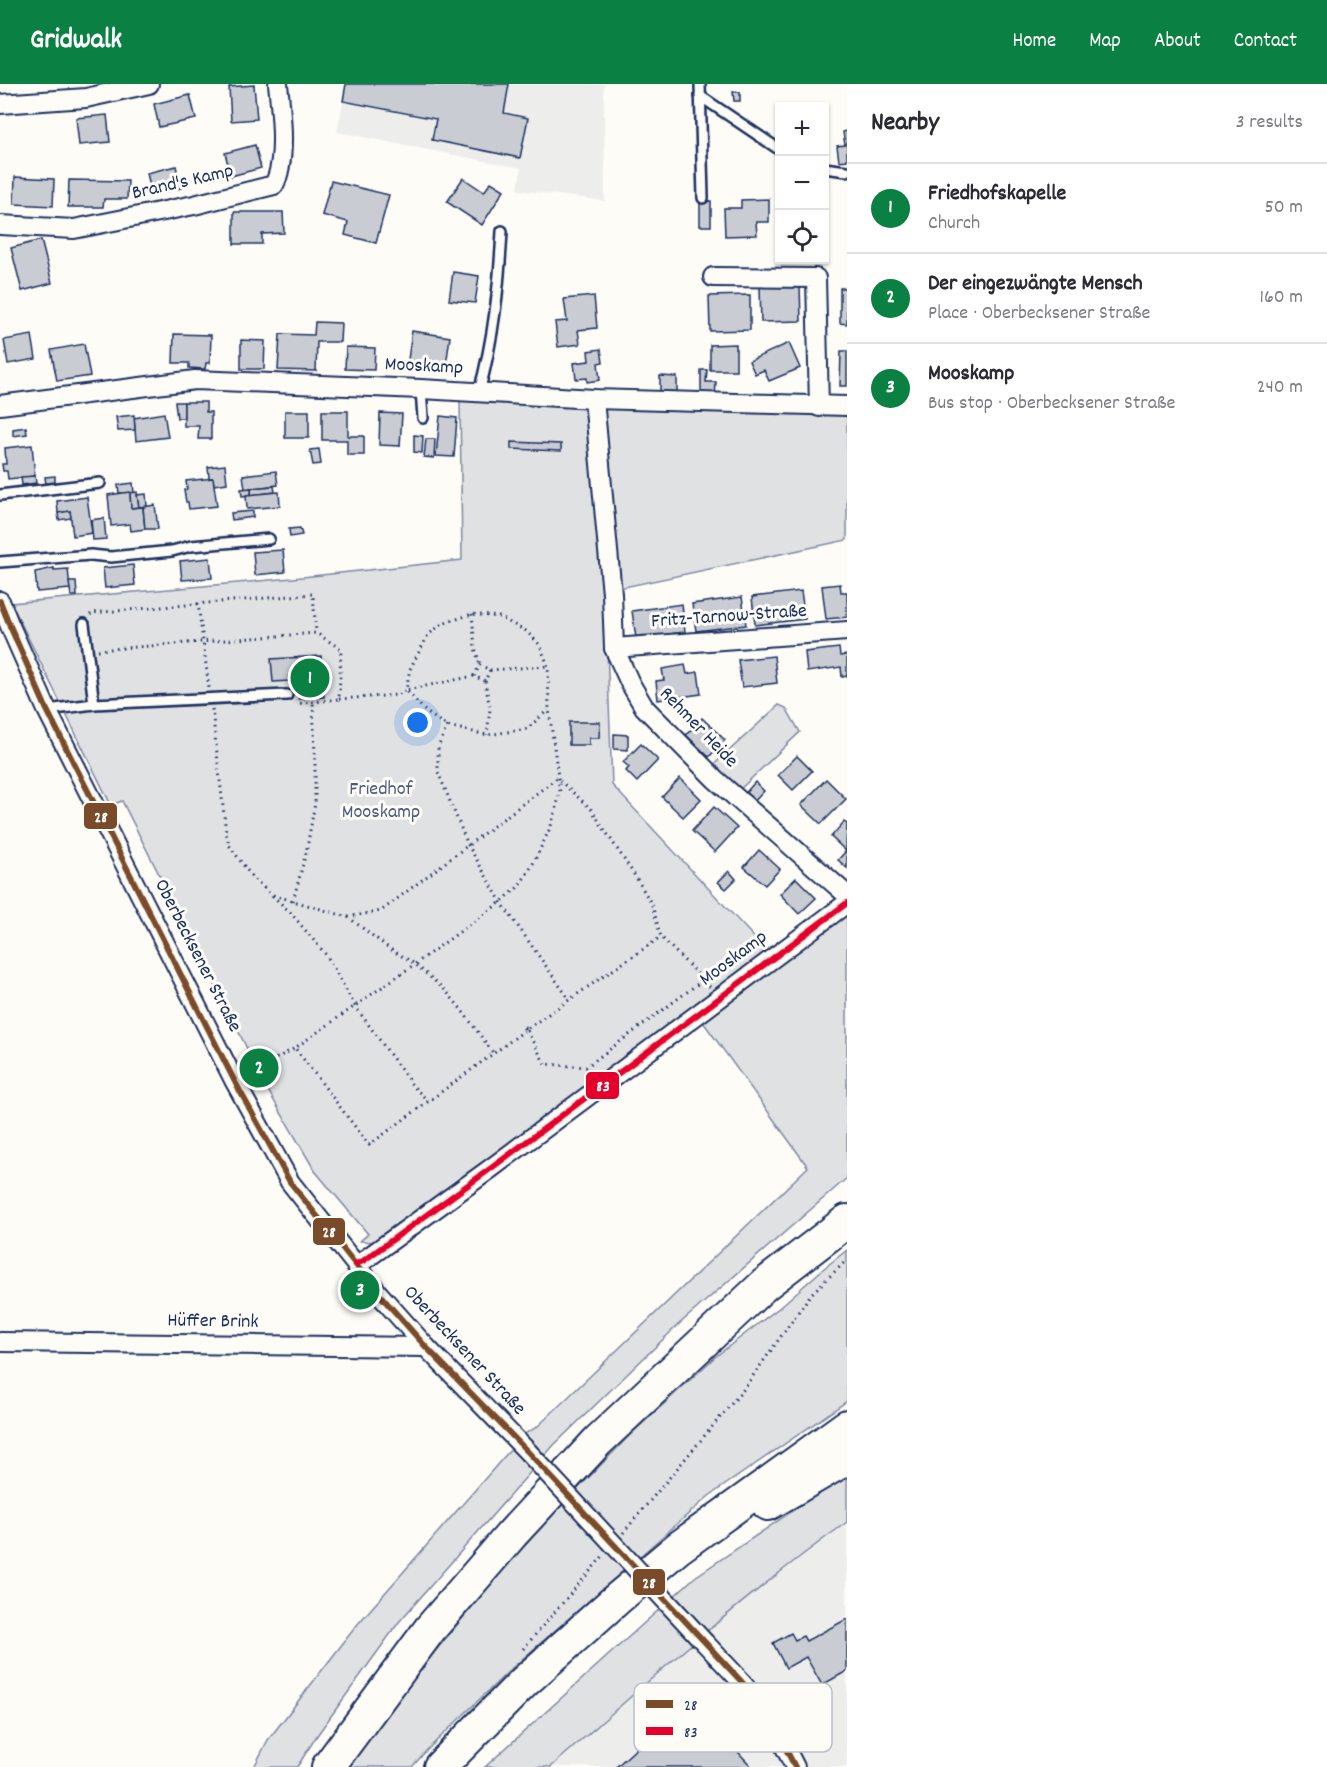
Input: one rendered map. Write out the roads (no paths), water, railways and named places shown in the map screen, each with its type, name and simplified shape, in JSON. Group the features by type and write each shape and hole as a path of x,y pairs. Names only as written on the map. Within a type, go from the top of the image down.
{"highway":[{"path":"328,1767 430,1629 512,1534 598,1442 764,1285 847,1221"},
{"path":"440,1767 524,1682 617,1599 678,1548 847,1426"},
{"path":"678,1548 782,1497 847,1458"}],"street":[{"path":"0,104 86,98 149,84"},
{"name":"Brand's Kamp","path":"0,225 74,229 194,205 274,185 280,174 282,118 278,84"},
{"path":"713,277 816,278 819,407"},
{"name":"Mooskamp","path":"0,405 195,380 594,399 847,406"},
{"name":"Rehmer Heide","path":"594,399 612,594 614,648 630,683 644,707 715,779 847,895"},
{"name":"Oberbecksener Straße","path":"0,601 47,710 235,1082 290,1182 379,1294 426,1347 528,1452 743,1683"},
{"name":"Fritz-Tarnow-Straße","path":"614,648 847,631"},
{"name":"Mooskamp","path":"356,1264 481,1176 847,903"},
{"name":"Hüffer Brink","path":"0,1342 426,1347"},
{"name":"Oberbecksener Straße","path":"786,1752 792,1766"}],"lane":[{"path":"700,84 703,198"},
{"path":"700,96 775,147"},
{"path":"829,169 847,171"},
{"path":"479,392 489,357 499,294 502,231"},
{"path":"421,389 423,418"},
{"path":"0,495 100,483"},
{"path":"0,562 91,555 111,557 172,551 190,546 269,539"},
{"path":"84,624 93,704"},
{"path":"47,710 93,704 287,695"}],"place":[{"name":"Friedhofskapelle","path":"310,678"},
{"name":"Der eingezwängte Mensch","path":"259,1068"},
{"name":"Mooskamp","path":"360,1290"}],"park label":[{"name":"Friedhof Mooskamp","path":"381,802"}]}
